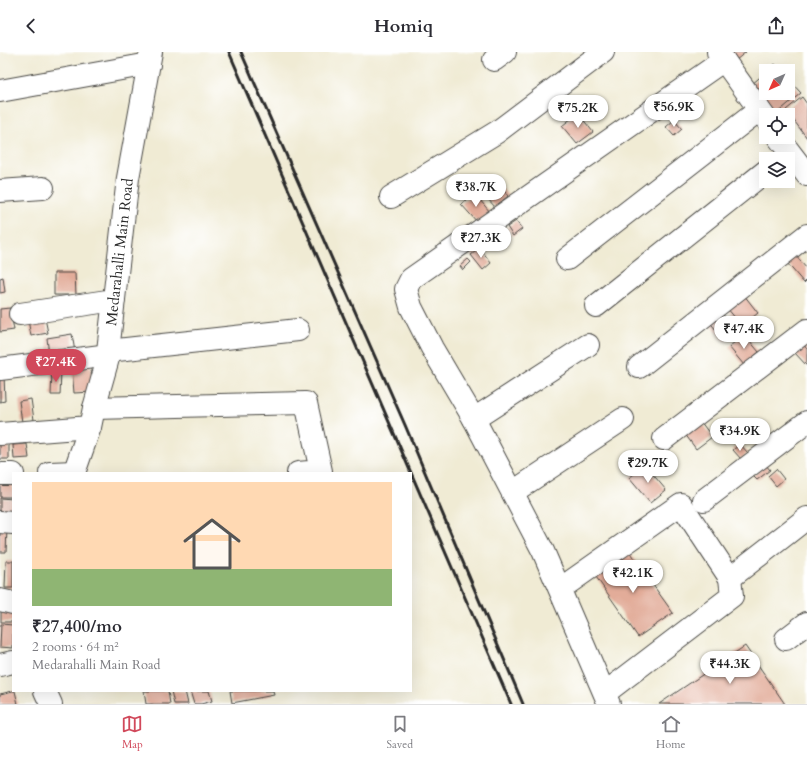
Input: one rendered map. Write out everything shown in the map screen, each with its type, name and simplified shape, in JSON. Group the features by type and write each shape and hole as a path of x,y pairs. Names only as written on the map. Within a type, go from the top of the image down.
{"street":[{"path":"391,197 496,132 603,52"},
{"path":"560,589 681,504 730,578 732,596 607,698 543,552 474,419 432,348 411,307 406,289 411,279 721,56 759,109"},
{"path":"0,91 150,58"},
{"name":"Medarahalli Main Road","path":"74,472 92,417 109,353 128,178 150,58"},
{"path":"567,259 759,118"},
{"path":"783,150 807,175"},
{"path":"596,306 759,177"},
{"path":"0,191 43,188"},
{"path":"639,367 807,236"},
{"path":"20,314 114,300"},
{"path":"0,369 109,353 298,330"},
{"path":"664,439 807,330"},
{"path":"474,419 588,345"},
{"path":"0,434 92,417 306,403 321,471 310,472"},
{"path":"513,492 623,419"},
{"path":"704,500 807,422"},
{"path":"0,474 12,474"},
{"path":"730,578 807,518"},
{"path":"0,522 12,523"},
{"path":"0,600 12,602"},
{"path":"786,639 807,623"},
{"path":"0,665 12,662"},
{"path":"45,692 50,704"}],"building":[{"path":"729,52 746,52 736,60"},
{"path":"759,78 759,94 751,85"},
{"path":"795,87 801,93 795,98"},
{"path":"802,97 807,104 807,138 795,122 795,108 788,108"},
{"path":"764,100 793,100 783,108 771,108"},
{"path":"578,113 593,132 577,144 562,126"},
{"path":"674,120 682,129 674,136 666,127"},
{"path":"493,177 508,196 495,207 479,189"},
{"path":"474,193 490,212 478,223 461,204"},
{"path":"516,221 522,229 513,236 507,227"},
{"path":"480,248 491,263 483,270 471,255"},
{"path":"795,255 807,269 807,280 804,283 787,263"},
{"path":"468,259 471,262 463,270 460,266"},
{"path":"54,273 75,273 76,295 54,295"},
{"path":"3,277 5,292 0,293 0,278"},
{"path":"744,295 758,313 742,326 727,308"},
{"path":"10,308 14,330 0,332 0,309"},
{"path":"720,311 737,332 725,341 708,320"},
{"path":"45,318 48,333 31,336 28,320"},
{"path":"761,320 767,327 761,333 754,326"},
{"path":"72,334 75,352 49,355 47,338"},
{"path":"744,334 759,352 744,365 729,347"},
{"path":"803,344 807,349 807,366 794,352"},
{"path":"91,367 92,392 74,393 72,368"},
{"path":"52,371 61,371 60,395 51,395"},
{"path":"0,375 4,375 5,401 0,402"},
{"path":"31,399 34,420 22,422 19,401"},
{"path":"698,418 712,437 696,449 682,430"},
{"path":"9,440 9,459 0,459 0,441"},
{"path":"27,444 29,458 14,459 13,445"},
{"path":"740,444 748,453 741,459 733,450"},
{"path":"645,465 666,490 650,503 629,478"},
{"path":"766,465 770,470 757,480 753,476"},
{"path":"776,469 784,479 776,486 768,476"},
{"path":"0,476 12,477 12,497 0,497"},
{"path":"0,498 12,499 12,515 0,514"},
{"path":"0,528 7,528 6,552 0,552"},
{"path":"628,550 673,613 638,637 594,574"},
{"path":"6,561 12,561 12,588 5,588"},
{"path":"1,605 12,605 12,622 1,622"},
{"path":"1,624 12,625 12,648 0,647"},
{"path":"745,646 785,704 659,704"},
{"path":"15,692 18,704 0,704 0,694"},
{"path":"144,692 168,692 170,704 146,704"},
{"path":"171,692 185,692 188,704 174,704"},
{"path":"190,692 209,692 212,701 194,704"},
{"path":"230,692 273,692 274,695 232,703"}],"railway":[{"path":"229,52 411,472"},
{"path":"241,52 405,425 523,704"},
{"path":"412,475 511,704"}]}
